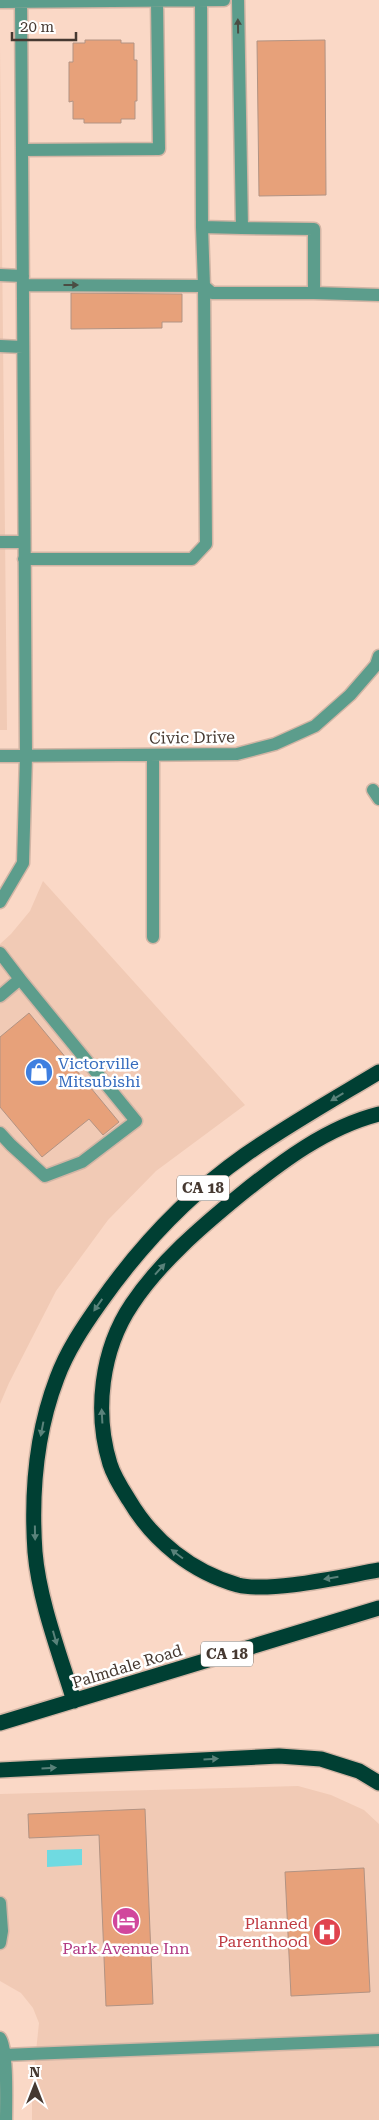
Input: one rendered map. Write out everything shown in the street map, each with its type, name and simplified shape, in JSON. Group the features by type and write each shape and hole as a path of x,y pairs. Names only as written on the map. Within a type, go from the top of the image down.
{"highway":[{"name":"CA 18","path":"74,1701 42,1591 35,1553 34,1485 38,1451 49,1401 70,1350 86,1323 132,1259 186,1203 246,1155 379,1072"},
{"path":"379,1114 340,1128 310,1145 269,1173 226,1207 164,1264 131,1306 120,1327 106,1368 102,1404 106,1448 111,1466 120,1485 135,1510 152,1532 168,1548 188,1563 209,1574 240,1585 272,1587 379,1570"},
{"name":"Palmdale Road","path":"0,1723 379,1608"},
{"path":"0,1770 279,1756 321,1759 359,1772 379,1783"}],"street":[{"path":"24,559 192,559 206,544 201,0"},
{"path":"0,2 224,0"},
{"path":"238,0 242,228"},
{"path":"0,902 23,863 26,756 20,1"},
{"path":"22,150 159,149 157,1"},
{"path":"202,228 314,229 314,293"},
{"path":"0,275 23,280 204,286 212,293 379,295"},
{"path":"0,346 23,347"},
{"path":"0,542 24,542"},
{"name":"Civic Drive","path":"0,756 236,754 275,744 315,726 350,695 376,665 379,656"},
{"path":"153,755 153,937"},
{"path":"0,952 20,980 136,1121 82,1162 45,1176 10,1145 0,1133"},
{"path":"0,996 20,980"},
{"path":"0,1902 2,1931 0,1944"},
{"path":"0,2038 4,2055 6,2120"},
{"path":"4,2055 379,2040"}],"shaded area":[{"path":"0,46 7,730 0,730"},
{"path":"43,881 245,1105 156,1171 108,1220 56,1291 0,1404 0,944 30,911"},
{"path":"298,1786 331,1795 364,1810 379,1824 379,2120 32,2120 32,2089 39,2023 33,2008 21,1993 0,1981 0,1794"}],"water":[{"path":"82,1849 82,1865 47,1867 47,1850"}],"building":[{"path":"85,40 121,40 121,43 134,43 134,60 137,60 135,119 121,119 121,123 84,123 84,119 73,119 73,101 69,102 69,62 73,62 73,43 85,43"},
{"path":"325,40 326,195 259,196 257,41"},
{"path":"71,293 182,294 182,322 162,322 162,328 71,329"},
{"name":"Victorville Mitsubishi","path":"29,1013 119,1122 103,1135 89,1119 42,1157 0,1107 0,1037"},
{"name":"Park Avenue Inn","path":"145,1809 153,2004 106,2006 99,1835 29,1838 28,1814"},
{"name":"Planned Parenthood","path":"364,1868 370,1992 291,1996 285,1872"}],"place":[{"name":"Victorville Mitsubishi","path":"39,1072"},
{"name":"Park Avenue Inn","path":"126,1921"},
{"name":"Planned Parenthood","path":"327,1932"}]}
